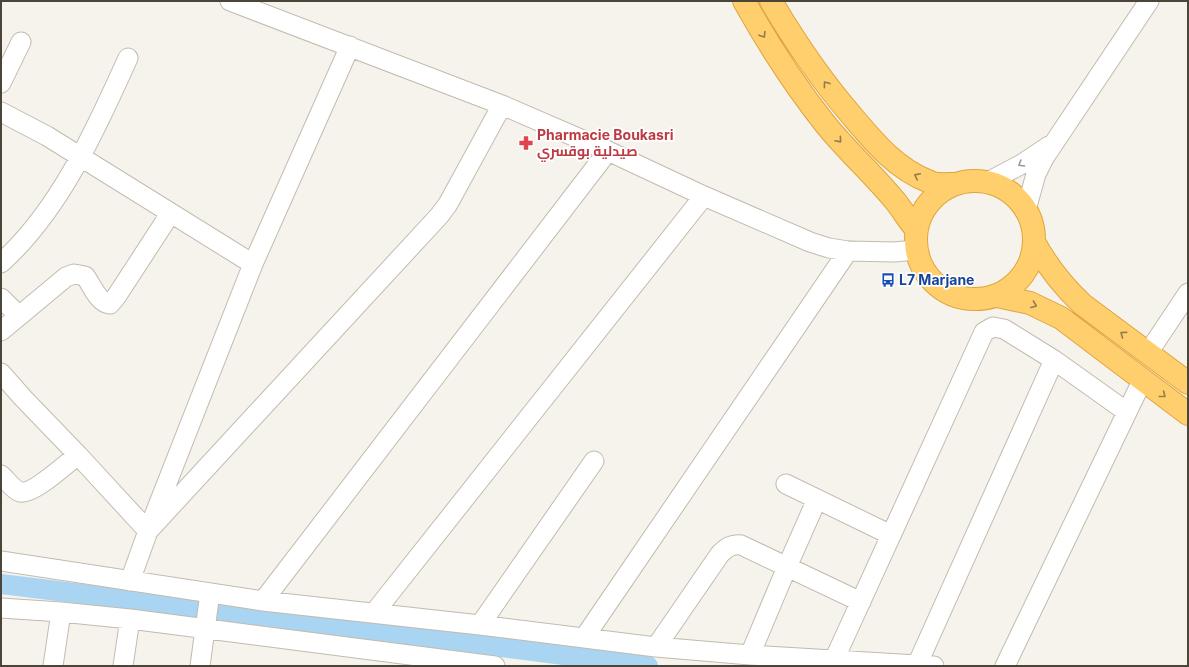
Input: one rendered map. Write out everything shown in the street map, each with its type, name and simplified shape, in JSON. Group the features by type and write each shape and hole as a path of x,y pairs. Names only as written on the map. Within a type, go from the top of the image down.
{"highway":[{"path":"744,1 777,57 803,95 827,126 896,203 907,219 916,239 920,264 928,278 938,288 952,296 967,300 982,300 997,296 1012,287 1024,275 1031,259 1034,242 1032,225 1026,210 1019,200 1010,192 988,182 970,181 954,184 931,183 911,173 892,160 876,145 818,73 789,32 771,1"},
{"path":"916,239 921,215 929,202 940,192 954,184"},
{"path":"1034,242 1055,276 1082,304 1188,383"},
{"path":"997,296 1030,303 1061,318 1188,414"}],"street":[{"path":"230,1 502,105 810,242 829,248 848,251 887,252 916,239"},
{"path":"1026,210 1036,174 1053,142 1149,1"},
{"path":"1,83 21,42"},
{"path":"130,581 148,531 253,264 350,46"},
{"path":"1,263 14,252 36,227 54,200 80,157 128,58"},
{"path":"148,531 440,216 502,105"},
{"path":"1,112 46,136 253,264"},
{"path":"988,182 1022,164 1053,142"},
{"path":"263,601 608,151"},
{"path":"374,613 704,196"},
{"path":"1,330 66,277 74,274 85,276 103,302 110,304 113,302 170,214"},
{"path":"584,638 848,251"},
{"path":"1,298 19,316"},
{"path":"1148,353 1186,302"},
{"path":"834,660 984,332 993,327 1004,329 1054,360 1127,412"},
{"path":"1,561 263,601 480,625 656,647 750,655 926,665 1054,360"},
{"path":"1,373 148,531"},
{"path":"1005,666 1143,379"},
{"path":"1,475 13,488 20,492 26,492 35,488 78,455"},
{"path":"480,625 594,461"},
{"path":"786,484 891,536"},
{"path":"750,655 817,499"},
{"path":"656,647 720,554 727,547 733,544 741,545 861,602"},
{"path":"200,666 210,593"},
{"path":"1,608 130,619 495,666"},
{"path":"54,666 61,612"},
{"path":"124,666 130,619"}],"waterway":[{"path":"1,584 648,666"}],"place":[{"name":"Pharmacie Boukasri صيدلية بوقسري","path":"526,143"},
{"name":"L7 Marjane","path":"888,280"}]}
